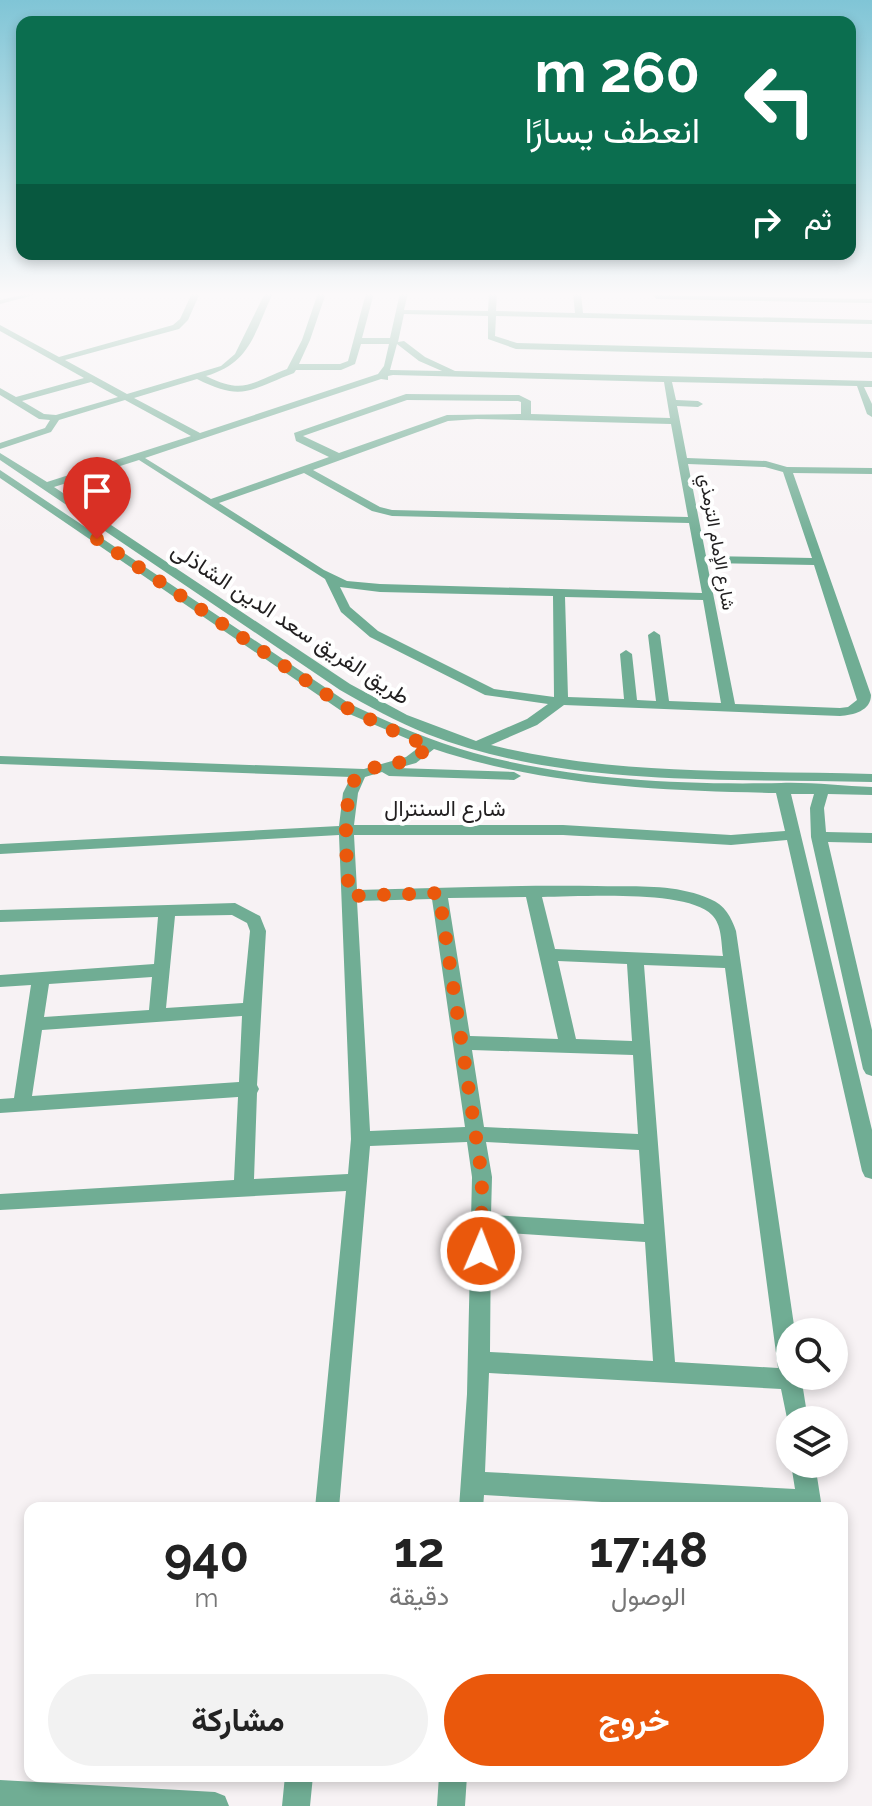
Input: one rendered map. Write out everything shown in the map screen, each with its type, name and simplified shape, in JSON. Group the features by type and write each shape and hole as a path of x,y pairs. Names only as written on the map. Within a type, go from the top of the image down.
{"street":[{"path":"87,377 199,437"},
{"path":"0,391 42,417 56,418 194,377"},
{"path":"201,377 224,389 239,391 278,377"},
{"path":"83,479 381,377"},
{"path":"483,377 872,386"},
{"path":"534,377 696,382"},
{"path":"15,400 90,379"},
{"name":"شارع الإمام الترمذي","path":"668,383 729,708"},
{"path":"821,385 872,386"},
{"path":"860,388 872,414"},
{"path":"338,457 299,439 297,435 406,397 519,398 526,401 526,417"},
{"path":"672,403 698,404"},
{"path":"0,446 48,430 56,418"},
{"path":"210,503 447,418 676,421"},
{"path":"50,489 144,461 199,437 243,425"},
{"name":"طريق الفريق سعد الدين الشاذلى","path":"0,456 377,706 433,732 476,746 577,765 686,778"},
{"path":"144,461 331,579 370,588 708,597"},
{"path":"684,461 766,464 787,470 872,471"},
{"path":"304,469 376,509 392,513 695,520"},
{"path":"331,579 338,599 354,619 374,634 490,692 561,701 852,711 864,701 787,470"},
{"name":"طريق الفريق سعد الدين الشاذلى","path":"0,473 345,707 430,746 478,761 538,774 732,779 872,778"},
{"path":"702,559 817,562"},
{"path":"559,593 561,701"},
{"path":"215,619 229,618 233,612"},
{"path":"235,632 240,626 255,627"},
{"path":"654,635 663,705"},
{"path":"626,654 631,704"},
{"path":"476,746 532,722 561,701"},
{"path":"328,1502 361,1139 346,830 352,787 360,774 411,760 430,746"},
{"path":"0,760 360,774 538,774"},
{"name":"طريق الفريق سعد الدين الشاذلى","path":"732,779 782,787 872,791"},
{"path":"782,787 872,1171"},
{"path":"822,790 817,808 819,837 872,1069"},
{"path":"787,806 817,808"},
{"name":"شارع السنترال","path":"0,849 346,830 563,830 731,840 795,835"},
{"path":"819,837 872,838"},
{"path":"349,896 533,891 655,894 685,896 706,903 723,916 782,1318"},
{"path":"533,891 569,1046"},
{"path":"439,893 482,1177 479,1362 471,1502"},
{"path":"0,916 235,909 254,920 258,931 251,1009 244,1187"},
{"path":"157,1016 167,912"},
{"path":"548,955 732,962"},
{"path":"635,958 665,1372"},
{"path":"0,981 161,970"},
{"path":"22,1104 41,978"},
{"path":"34,1024 251,1009"},
{"path":"462,1043 641,1048"},
{"path":"0,1106 250,1089"},
{"path":"361,1139 411,1134 477,1134 648,1143"},
{"path":"0,1202 358,1182"},
{"path":"481,1223 655,1234"},
{"path":"479,1362 776,1376"},
{"path":"805,1478 809,1502"},
{"path":"473,1483 764,1502"},
{"path":"296,1806 298,1782"},
{"path":"451,1806 453,1782"},
{"path":"0,1794 33,1801 215,1806"}],"route":[{"path":"97,539 345,707 374,723 430,746 411,760 360,774 355,781 349,800 346,830 349,896 439,893 477,1134 482,1177 481,1251"}]}
